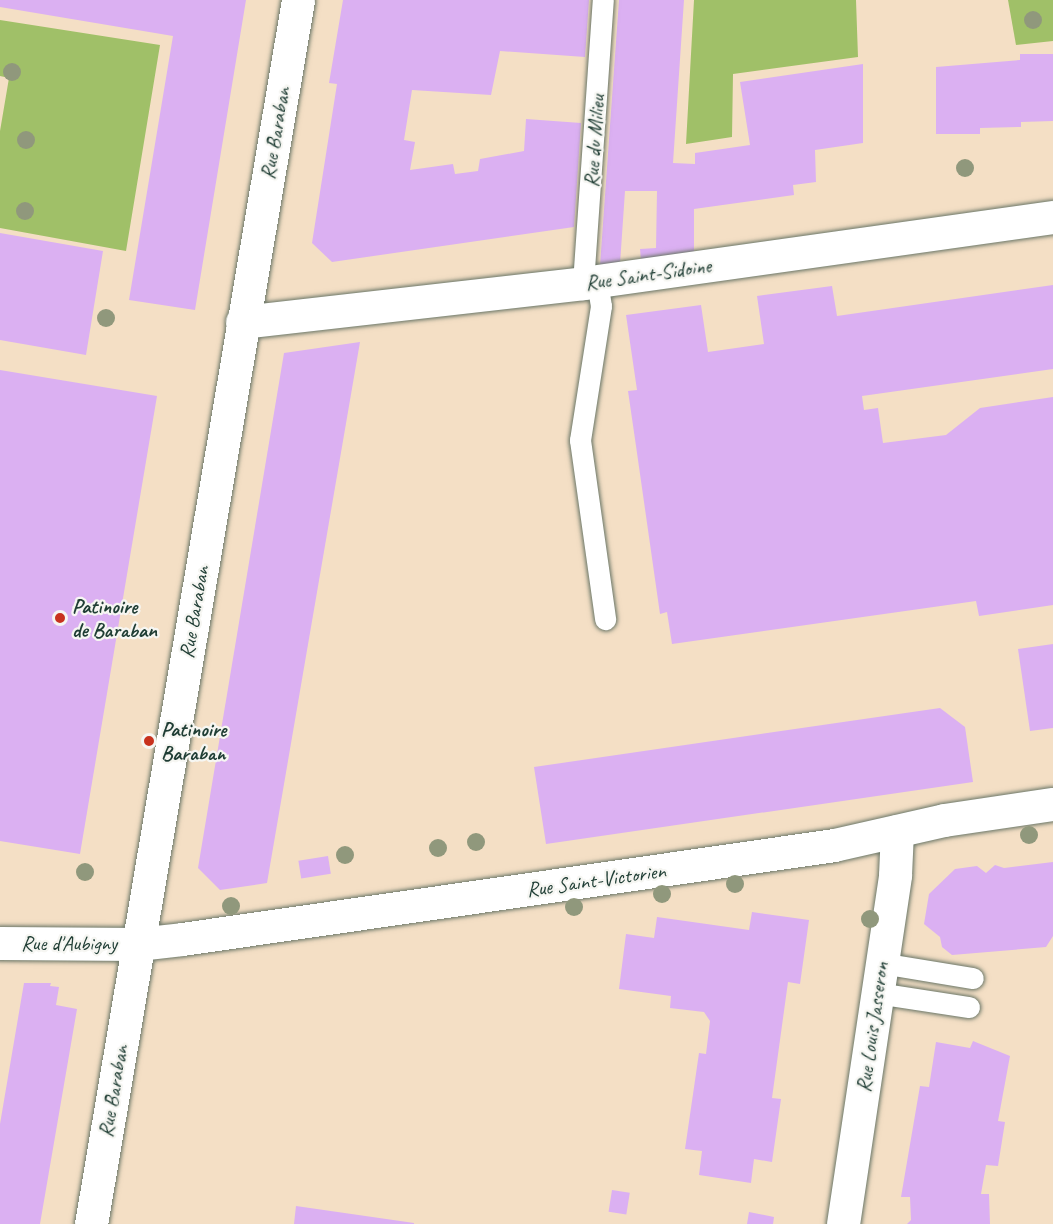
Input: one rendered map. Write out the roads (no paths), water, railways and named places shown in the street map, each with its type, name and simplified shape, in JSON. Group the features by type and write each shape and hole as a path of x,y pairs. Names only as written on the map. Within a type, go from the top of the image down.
{"street":[{"name":"Rue Baraban","path":"91,1224 298,0"},
{"name":"Rue Saint-Sidoine","path":"242,322 590,282 1053,217"},
{"name":"Rue Saint-Victorien","path":"138,944 822,847 897,831 1053,804"},
{"name":"Rue Louis Jasseron","path":"843,1224 895,875 897,831"},
{"name":"Rue d'Aubigny","path":"0,943 138,944"}],"lane":[{"name":"Rue du Milieu","path":"603,0 590,282 601,306 580,440 605,619"},
{"path":"879,978 973,978"},
{"path":"879,978 969,1007"}],"place":[{"name":"Patinoire de Baraban","path":"60,618"},
{"name":"Patinoire Baraban","path":"149,741"}]}
